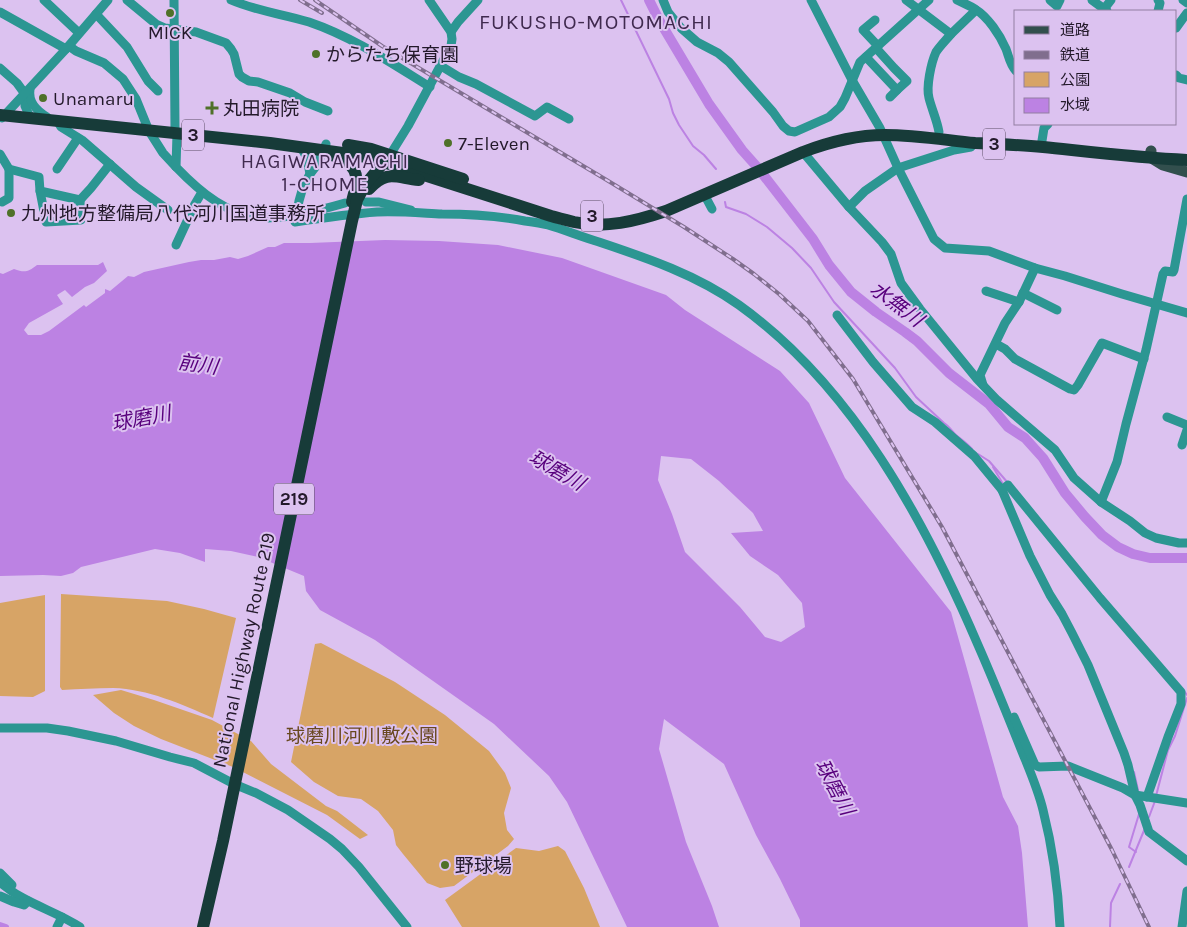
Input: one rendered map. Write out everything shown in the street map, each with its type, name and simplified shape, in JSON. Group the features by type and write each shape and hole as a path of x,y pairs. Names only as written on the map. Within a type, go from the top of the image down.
{"highway":[{"name":"3","path":"3,115 325,147"},
{"name":"3","path":"881,131 908,128 1042,144 1151,154 1173,160 1187,160"},
{"name":"3","path":"662,208 800,150 826,136 858,130 881,131 973,143 1042,144"},
{"name":"3","path":"176,131 301,147 346,145 371,149 387,159 549,220 595,225 615,224 704,194 744,174"},
{"path":"325,147 351,165 356,171 356,186 352,199 353,217"},
{"name":"3","path":"1173,160 1187,153"},
{"name":"3","path":"387,159 568,212 587,216 642,215"},
{"name":"National Highway Route 219","path":"203,927 223,841 356,202 365,185 387,159"},
{"path":"356,202 383,177 391,176 451,184"}],"main road":[{"path":"1173,160 1187,172"}],"street":[{"path":"44,0 79,33"},
{"path":"3,115 27,92 108,0"},
{"path":"126,0 156,24 165,28 196,32 226,43 234,54 239,74 242,78 290,93 305,102 328,111"},
{"path":"174,0 176,168"},
{"path":"232,0 261,10 309,22 334,32 373,51 430,87"},
{"path":"429,0 452,32"},
{"path":"663,0 668,12 681,28 697,42 718,53 729,62 783,126 789,131 795,132 829,117 845,98 860,62 929,0"},
{"path":"811,0 852,80 881,131 934,239 945,248 989,251 1035,268 1187,312"},
{"path":"906,0 950,34"},
{"path":"957,0 984,16 997,32 1014,69"},
{"path":"1092,0 1105,10 1111,0"},
{"path":"1183,0 1187,3"},
{"path":"387,159 408,126 441,66 451,46 452,32 473,2"},
{"path":"939,132 938,122 929,98 928,89 936,52 950,34 976,10"},
{"path":"0,12 76,51 104,63 123,79 136,99 148,128 163,153 202,192 222,206 247,215 265,218 353,217 381,212 470,214 549,220 656,262 712,288 738,305 766,328 805,362 869,441 923,529 948,578 998,689 1034,782 1042,807 1054,863 1060,927"},
{"path":"1177,27 1187,13"},
{"path":"96,14 127,47 148,81 158,91"},
{"path":"875,20 863,30 907,81 890,98"},
{"path":"1006,48 1014,45"},
{"path":"866,57 896,90"},
{"path":"441,66 534,116 546,107 569,119"},
{"path":"0,68 27,92 43,118"},
{"path":"27,92 24,106 78,138 136,187 168,210"},
{"path":"1042,144 1044,128 1047,125"},
{"path":"57,168 78,138"},
{"path":"849,207 865,191 898,168 954,150 971,147 973,143"},
{"path":"301,147 307,158 310,174"},
{"path":"295,218 301,194 325,147"},
{"path":"800,150 882,242 891,254 901,283 920,309 997,400 1054,450 1074,478 1101,502 1145,533 1156,538 1187,543"},
{"path":"0,154 9,169 9,198 2,202"},
{"path":"9,169 39,177 46,222 80,220 80,200 110,164"},
{"path":"40,191 80,200"},
{"path":"176,246 202,192"},
{"path":"704,194 712,209"},
{"path":"1101,502 1117,462 1144,358 1163,274 1165,271 1173,272 1174,270 1187,200"},
{"path":"295,218 356,202 379,202 421,213"},
{"path":"983,385 980,375 1035,268"},
{"path":"986,291 1019,302"},
{"path":"1023,293 1058,310"},
{"path":"836,315 912,407 935,422 974,456 1005,487 1181,692 1181,704 1147,797"},
{"path":"996,344 1016,359 1074,390 1102,344 1144,358"},
{"path":"1167,418 1187,425"},
{"path":"1184,442 1187,430"},
{"path":"1005,487 1030,556 1088,665 1124,753 1135,795 1150,832 1187,861"},
{"path":"998,689 1010,708 1035,765 1046,768 1068,766 1123,788 1135,795 1187,803"},
{"path":"0,728 47,728 116,741 194,763 234,785 256,793 276,803 342,849 359,867 407,927"},
{"path":"0,873 7,881 42,907"},
{"path":"0,882 28,901 80,927"},
{"path":"1182,927 1187,891"},
{"path":"0,896 24,905 28,901"},
{"path":"57,927 62,917"}],"green space":[{"path":"61,594 167,601 236,618 213,718 177,703 139,691 113,688 62,690 60,687"},
{"path":"45,595 45,691 33,697 0,696 0,603"},
{"name":"球磨川河川敷公園","path":"321,643 395,682 445,715 489,751 505,773 511,788 504,813 507,830 514,839 508,846 454,886 440,888 427,883 396,845 393,830 378,811 361,799 338,796 314,782 291,762 315,644"},
{"path":"121,690 212,720 251,741 271,764 368,835 360,839 327,815 233,767 161,739 134,726 114,713 93,695"},
{"path":"558,846 565,851 584,888 600,927 462,927 445,900 516,848 539,851"}],"water":[{"path":"385,240 439,241 498,245 562,258 666,295 685,310 780,371 809,403 845,478 951,612 1003,797 1018,826 1028,927 800,927 800,920 756,835 724,764 664,719 659,749 686,842 719,927 627,927 567,802 549,776 494,724 375,640 320,610 306,591 304,576 258,557 231,551 205,549 205,562 180,553 155,549 81,567 73,573 61,576 0,576 0,273 3,274 14,269 26,271 37,265 98,265 103,262 107,271 94,283 72,297 65,290 57,295 63,304 29,323 24,330 28,335 41,335 84,305 86,307 105,293 105,289 110,291 128,276 134,277 144,272 201,260 230,257 238,259 284,243","holes":["661,456 691,459 719,481 753,513 763,531 731,533 750,556 778,575 802,603 805,627 781,642 765,637 740,607 685,552 658,480"]}],"waterway":[{"path":"621,0 669,99 679,125 693,146 716,169"},
{"name":"水無川","path":"649,0 709,104 742,150 813,239 829,265 851,292 917,341 949,373 989,404 1008,427 1025,438 1043,458 1065,493 1102,535 1118,547 1133,554 1150,558 1187,558"},
{"path":"725,202 726,207 746,214 767,227 792,248 811,268 834,302 895,368 916,397 972,449"},
{"path":"978,454 989,461 1008,483"},
{"path":"993,467 1003,484"},
{"path":"1184,691 1187,695"},
{"path":"1156,796 1168,750 1175,736 1187,698"},
{"path":"1134,772 1138,790"},
{"path":"1149,817 1155,801"},
{"path":"1136,852 1129,847 1139,814"},
{"path":"1129,867 1145,828"},
{"path":"1110,927 1111,903 1120,884"},
{"path":"0,925 6,927"}],"railway":[{"path":"300,0 322,13"},
{"path":"315,0 382,46 684,227 754,274 808,321 853,379 942,527 1112,850 1149,927"}],"place":[{"name":"MICK","path":"170,13"},
{"name":"からたち保育園","path":"316,54"},
{"name":"Unamaru","path":"43,98"},
{"name":"丸田病院","path":"212,108"},
{"name":"7-Eleven","path":"448,143"},
{"name":"九州地方整備局八代河川国道事務所","path":"11,213"},
{"name":"野球場","path":"445,865"}],"district":[{"name":"FUKUSHO-MOTOMACHI","path":"596,22"},
{"name":"HAGIWARAMACHI 1-CHOME","path":"325,172"}],"water label":[{"name":"前川","path":"198,364"},
{"name":"球磨川","path":"141,418"},
{"name":"球磨川","path":"557,470"},
{"name":"球磨川","path":"835,787"}]}
